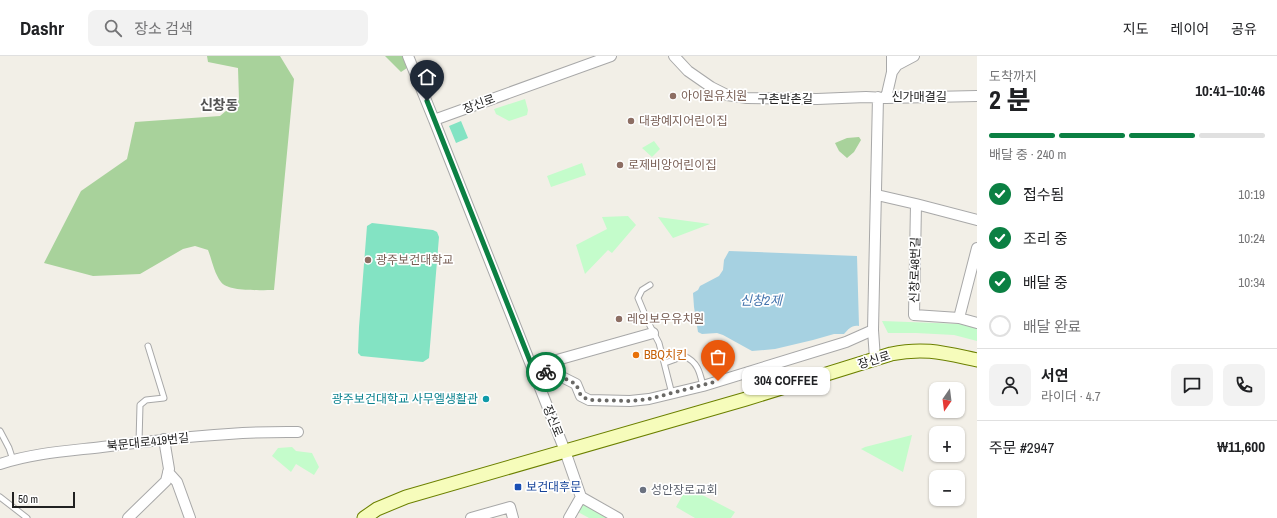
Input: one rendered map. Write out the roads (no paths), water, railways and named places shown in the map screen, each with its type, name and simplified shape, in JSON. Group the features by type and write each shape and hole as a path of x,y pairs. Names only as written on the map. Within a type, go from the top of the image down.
{"main road":[{"name":"장신로","path":"364,518 377,509 406,497 746,399 908,350 926,350 977,360"}],"street":[{"path":"408,56 434,120"},
{"name":"장신로","path":"565,450 434,120 610,56"},
{"name":"구촌반촌길","path":"674,56 688,71 711,87 727,95 768,99 882,98"},
{"name":"신가매결길","path":"892,56 897,64 882,98 977,96"},
{"path":"897,64 914,56"},
{"path":"875,359 873,330 877,195 882,98"},
{"path":"877,195 977,220"},
{"name":"신창로48번길","path":"916,204 914,315 959,318 977,323"},
{"path":"959,318 977,248"},
{"path":"532,366 576,384 581,396 589,400 630,401 649,399 703,386 846,342 873,330"},
{"path":"532,366 653,333"},
{"name":"북문대로419번길","path":"0,464 32,456 164,439 269,432 298,432"},
{"path":"128,518 166,481 169,469 164,439"},
{"path":"565,450 581,497 618,518"},
{"path":"168,472 177,482 190,518"},
{"path":"569,518 581,497"},
{"path":"471,518 510,507 513,518"}],"lane":[{"path":"650,285 642,290 638,298 653,333 659,343 672,394"},
{"path":"140,442 140,405 146,400 164,398 148,346"},
{"path":"665,363 684,356 692,360 699,369 703,386"},
{"path":"0,432 9,448 13,460"},
{"path":"0,497 27,518"}],"water":[{"name":"신창2제","path":"729,251 857,256 859,326 852,327 844,334 834,334 775,349 752,351 723,335 717,333 702,334 698,332 693,293 698,290 700,286 719,276 723,270 724,260"}],"place":[{"name":"아이원유치원","path":"673,96"},
{"name":"대광예지어린이집","path":"631,121"},
{"name":"로제비앙어린이집","path":"620,165"},
{"name":"광주보건대학교","path":"368,260"},
{"name":"레인보우유치원","path":"619,319"},
{"name":"BBQ치킨","path":"636,355"},
{"name":"304 COFFEE","path":"718,381"},
{"name":"광주보건대학교 사무엘생활관","path":"486,399"},
{"name":"보건대후문","path":"518,487"},
{"name":"성안장로교회","path":"643,490"}],"district":[{"name":"신창동","path":"219,105"}]}
